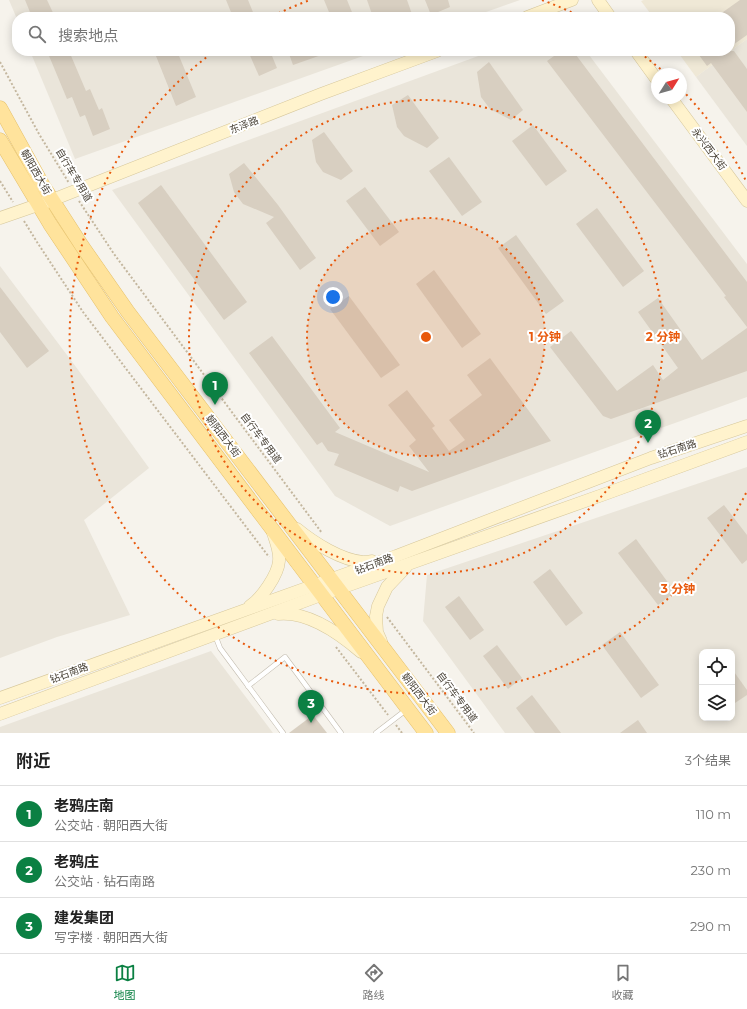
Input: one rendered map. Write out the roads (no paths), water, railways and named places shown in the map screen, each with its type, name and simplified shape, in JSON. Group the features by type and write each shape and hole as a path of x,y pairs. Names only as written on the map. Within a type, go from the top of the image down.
{"main road":[{"path":"540,12 572,0"},
{"path":"598,0 606,12"},
{"name":"东泽路","path":"0,218 52,200 314,97 424,56"},
{"path":"640,56 651,72"},
{"name":"永兴西大街","path":"675,104 747,201"},
{"name":"朝阳西大街","path":"0,108 52,200 128,312 448,733"},
{"name":"朝阳西大街","path":"0,140 50,224 112,317 426,733"},
{"name":"钻石南路","path":"335,584 382,561 651,458 747,426"},
{"name":"钻石南路","path":"0,698 244,610 410,563 747,442"},
{"path":"288,522 309,539 339,555 363,562 382,561"},
{"path":"244,610 256,602 261,596 269,585 277,568 279,562 278,546 272,530"},
{"path":"386,650 376,632 376,616 378,606 387,586 410,563"},
{"name":"钻石南路","path":"0,714 264,616 318,590"},
{"path":"264,616 293,614 305,617 339,635 372,662"}],"lane":[{"path":"215,634 220,648 283,733"},
{"path":"248,686 285,657 341,733"},
{"path":"376,733 408,709"}],"place":[{"name":"老鸦庄南","path":"215,405"},
{"name":"老鸦庄","path":"648,443"},
{"name":"建发集团","path":"311,723"}]}
